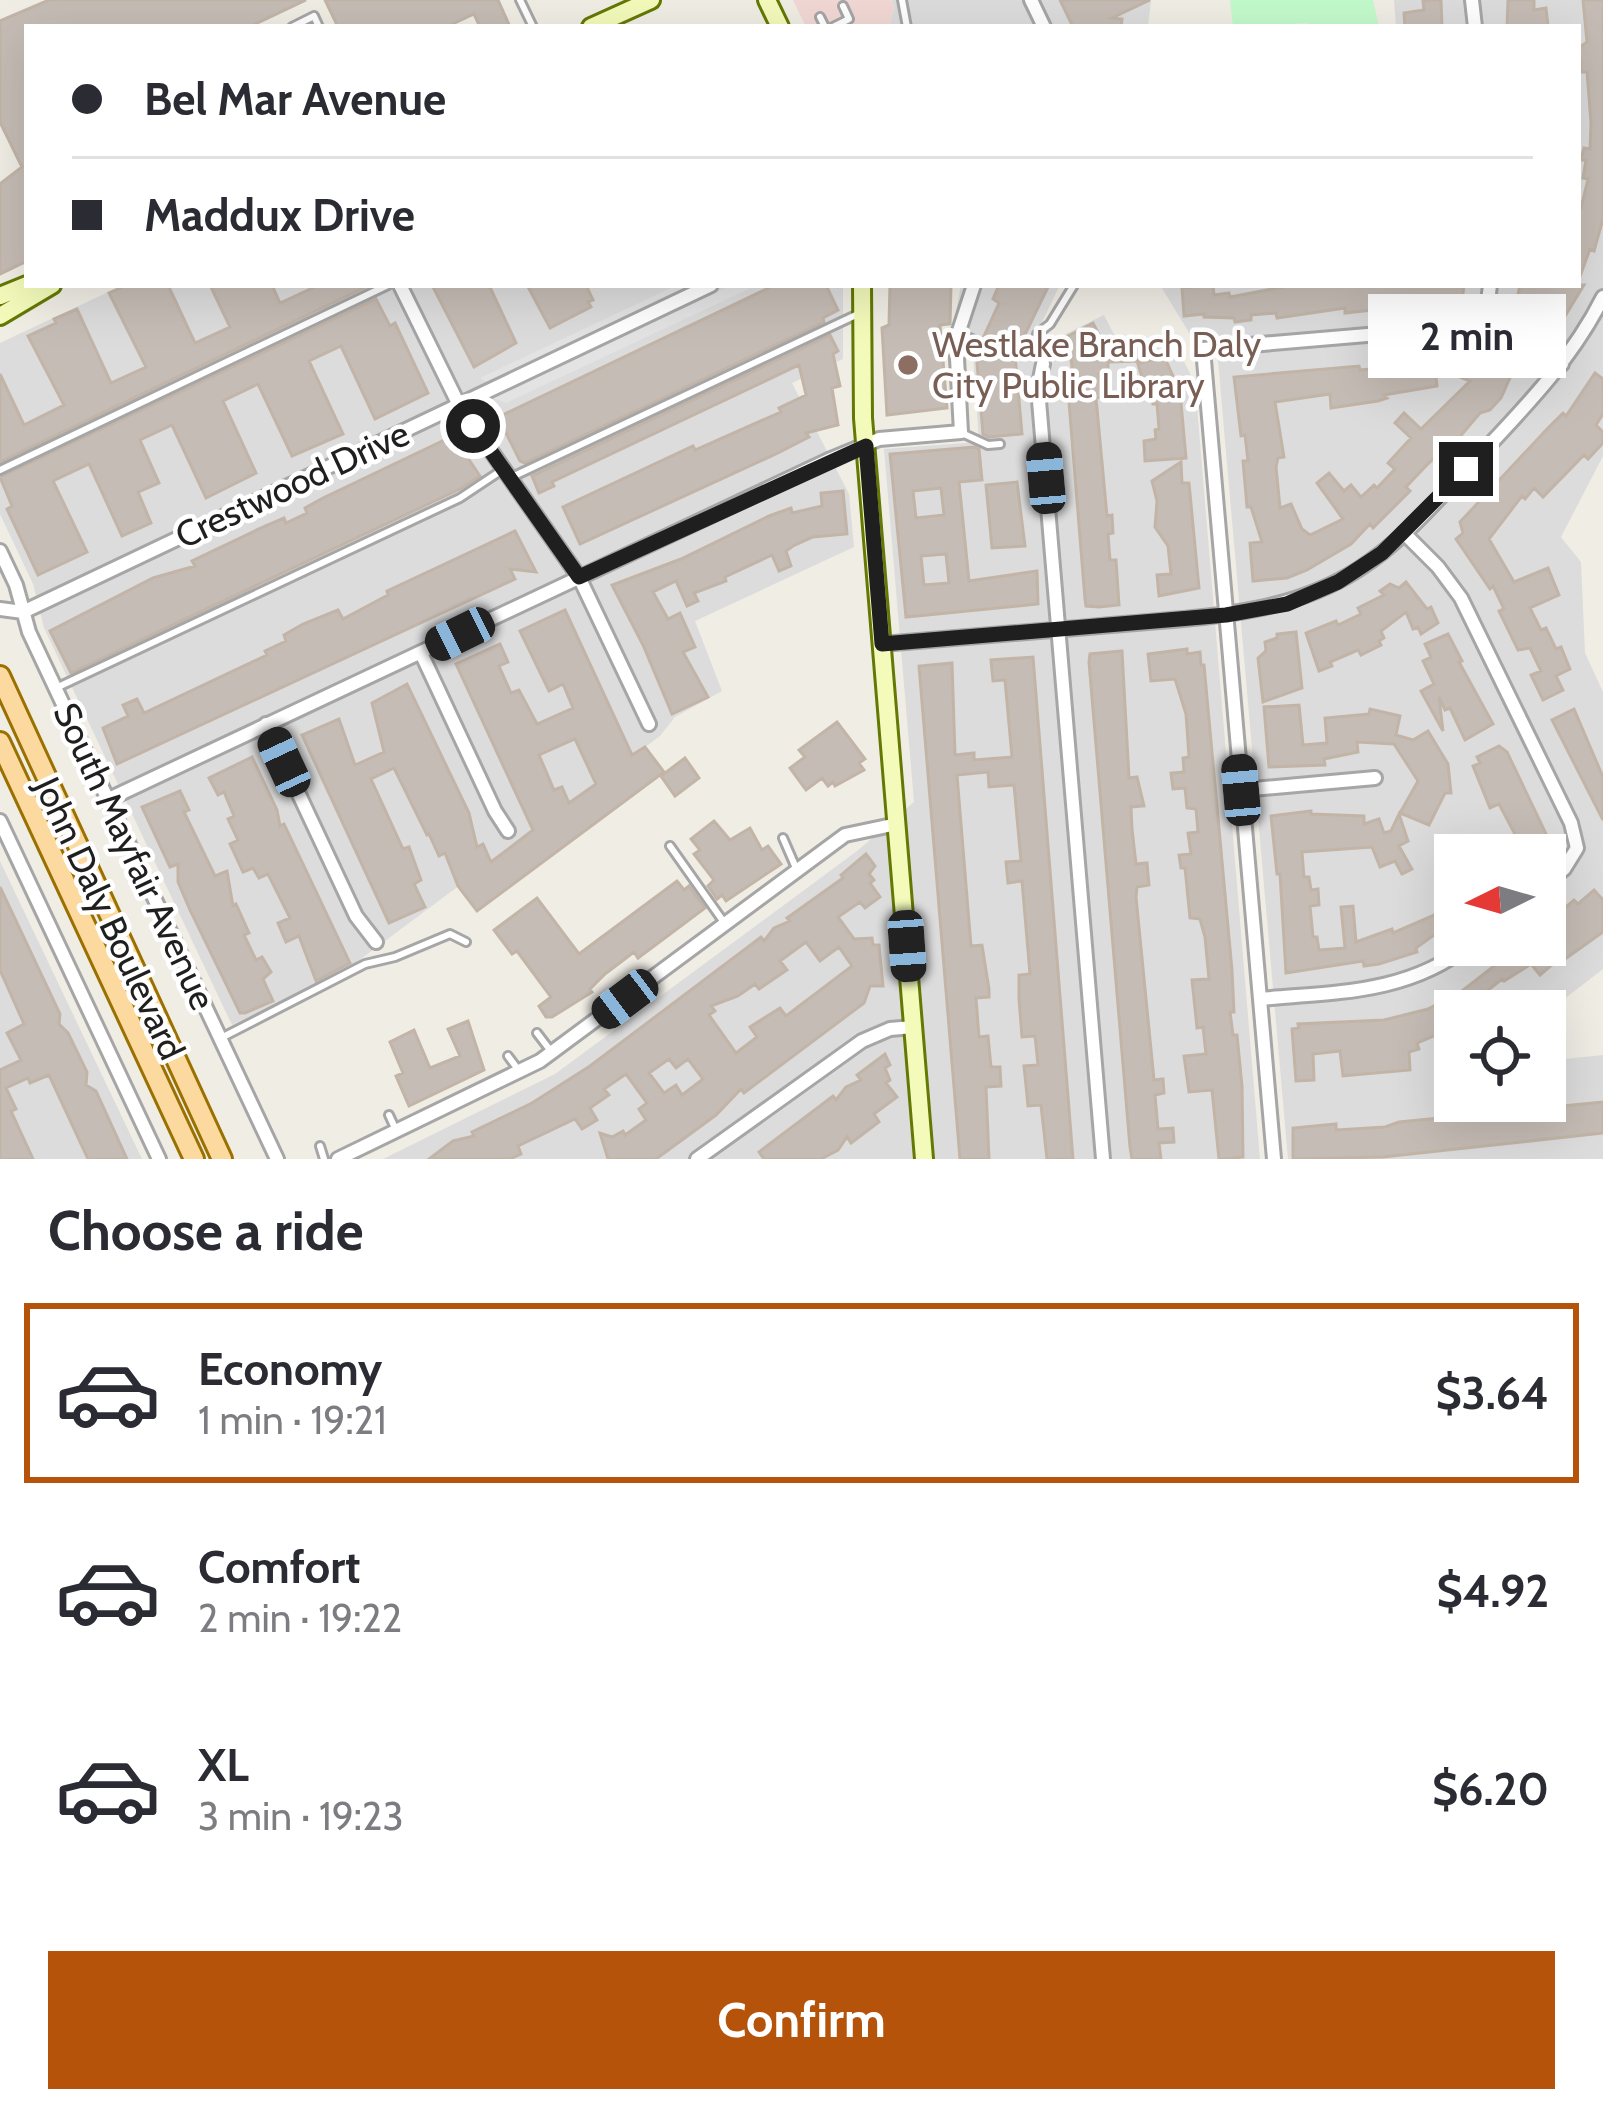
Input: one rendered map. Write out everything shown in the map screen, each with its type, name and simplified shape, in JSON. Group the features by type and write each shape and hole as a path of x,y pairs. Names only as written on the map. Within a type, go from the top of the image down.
{"main road":[{"name":"John Daly Boulevard","path":"0,676 222,1159"},
{"name":"John Daly Boulevard","path":"0,742 194,1159"}],"street":[{"path":"598,24 651,0"},
{"path":"0,316 47,288"},
{"path":"401,288 459,406 579,577 649,724"},
{"name":"Crestwood Drive","path":"22,612 705,288"},
{"path":"862,288 866,446 924,1159"},
{"path":"109,800 879,439 961,432 955,353 973,288"},
{"path":"1485,327 1490,288"},
{"path":"882,644 1226,615 1287,604 1313,594 1360,568 1404,533 1562,364 1603,297"},
{"path":"1274,1159 1203,349 1485,327 1524,339 1562,364"},
{"path":"1043,364 1038,389 1103,1159"},
{"path":"1404,533 1461,598 1571,823 1576,848 1566,865"},
{"name":"South Mayfair Avenue","path":"0,551 56,688 277,1159"},
{"path":"0,609 22,612"},
{"path":"421,653 494,812 508,832"},
{"path":"266,724 356,916 376,943"},
{"path":"1241,790 1375,778"},
{"path":"0,821 159,1159"},
{"path":"338,1159 552,1053 845,835 898,824"},
{"path":"1260,999 1392,985 1439,966"},
{"path":"697,1159 862,1040 890,1029 913,1027"}],"lane":[{"path":"836,24 849,19 843,6"},
{"path":"820,17 826,24"},
{"path":"0,470 382,288"},
{"path":"1043,364 1035,348 1037,334 1050,324 1072,288"},
{"path":"56,688 505,474 861,313"},
{"path":"958,332 990,347"},
{"path":"961,432 988,445 1000,444"},
{"path":"783,838 797,871"},
{"path":"670,846 725,924"},
{"path":"220,1038 365,964 450,934 466,942"},
{"path":"537,1033 552,1053"},
{"path":"508,1056 520,1072"},
{"path":"389,1114 396,1131"},
{"path":"320,1146 324,1159"}],"shaded area":[{"path":"793,0 891,0 894,7 890,24 805,24"},
{"path":"891,0 1151,0 1148,24 890,24"},
{"path":"1394,0 1603,0 1603,456 1561,537 1581,562 1585,653 1603,692 1603,969 1566,998 1566,990 1434,990 1434,1122 1566,1122 1566,1059 1603,1055 1603,1159 1288,1159 1216,338 1191,336 1162,288 1581,288 1581,24 1396,24"},
{"path":"117,288 843,288 843,359 792,383 849,494 854,547 695,621 722,691 675,717 660,736 346,970 232,1025 44,628 33,584 0,514 0,343"},
{"path":"671,288 694,288 491,384 480,378"},
{"path":"726,288 751,288 506,403 493,398"},
{"path":"960,288 1059,288 1027,353 1104,315 1119,344 1178,350 1195,383 1260,1159 383,1159 555,1074 857,851 914,802 884,449 979,442 972,340 953,328"},
{"path":"0,861 142,1159 0,1159"}],"green space":[{"path":"1230,0 1373,0 1378,24 1307,23 1233,24"}],"building":[{"path":"49,0 306,0 255,24 24,24 24,262 0,274 0,184 22,167 0,122 0,21"},
{"path":"325,0 498,0 509,24 479,24 474,14 452,24 337,24"},
{"path":"1060,0 1150,0 1112,18 1122,19 1121,24 1072,24"},
{"path":"1441,0 1442,24 1405,24 1404,13 1424,10 1423,1"},
{"path":"1508,0 1534,0 1534,10 1546,8 1548,24 1507,24"},
{"path":"1583,0 1603,0 1603,219 1594,251 1590,249 1581,274 1581,208 1588,179 1583,178 1586,160 1581,160 1584,148 1590,149 1591,123 1587,72 1581,72 1581,46 1587,42"},
{"path":"1584,285 1559,326 1539,314 1515,309 1519,288"},
{"path":"120,288 169,288 195,343 230,327 211,288 273,288 280,303 312,288 364,288 0,462 0,374 24,425 64,405 28,336 56,323 54,319 77,309 111,383 146,367 109,293"},
{"path":"434,288 490,288 516,343 474,367"},
{"path":"529,288 587,288 591,307 550,328"},
{"path":"769,288 827,288 838,310 823,318 824,322 525,463 494,419"},
{"path":"890,288 951,288 950,324 940,325 947,408 887,415 882,328 889,325"},
{"path":"998,288 1048,288 1015,355 1022,434 983,434 976,351 992,354 997,349 984,336 999,303 993,299"},
{"path":"1182,288 1213,288 1214,295 1229,293 1230,297 1278,288 1464,288 1462,301 1427,298 1427,304 1345,313 1345,308 1277,318 1276,313 1251,315 1251,320 1235,322 1234,318 1204,314 1184,316"},
{"path":"376,299 390,326 395,323 428,393 375,419 341,346 309,361 343,434 292,456 258,384 223,401 256,473 206,498 172,425 140,440 159,483 138,492 151,523 122,536 89,464 53,481 87,552 38,575 7,509 12,506 0,477"},
{"path":"1093,323 1107,351 1140,349 1141,361 1108,362 1108,373 1099,374 1102,397 1096,398 1107,516 1112,515 1110,560 1116,560 1119,605 1099,607 1086,606 1068,390 1074,382 1068,336"},
{"path":"830,335 838,351 833,354 840,386 832,388 838,425 806,433 809,437 778,453 580,544 563,507 693,446 695,450 781,412 779,408 806,395 799,365 552,482 554,486 539,493 532,476"},
{"path":"1447,354 1474,365 1478,356 1513,371 1501,398 1423,469 1406,487 1410,491 1373,528 1370,524 1351,544 1307,570 1287,578 1253,581 1250,543 1262,542 1251,507 1247,507 1243,461 1248,461 1234,377 1424,362 1417,360","holes":["1435,367 1470,381 1421,429 1404,413 1395,423 1411,438 1388,463 1395,469 1377,488 1374,485 1361,497 1351,485 1344,491 1329,473 1317,483 1343,519 1310,535 1302,529 1291,504 1280,508 1276,467 1278,458 1284,457 1275,402 1330,394 1331,408 1378,401 1387,398 1384,395 1437,386"]},
{"path":"1164,356 1180,392 1186,458 1145,461 1144,441 1156,439 1159,429 1157,404 1153,404 1152,390 1146,391 1138,364"},
{"path":"1595,373 1603,379 1603,414 1596,425 1603,432 1603,443 1588,459 1584,455 1543,497 1534,488 1525,499 1522,496 1489,539 1514,582 1548,568 1559,595 1530,608 1556,649 1561,647 1570,669 1556,676 1563,690 1543,700 1531,675 1541,671 1530,648 1518,650 1493,586 1490,589 1456,539 1463,533 1460,522 1563,413 1566,416"},
{"path":"453,436 480,476 460,489 71,673 50,631 153,578 195,566 192,561 265,526 307,513 305,508 323,498"},
{"path":"979,449 982,480 959,482 969,581 1037,571 1038,604 906,617 890,454","holes":["941,488 944,515 916,518 913,491","946,554 949,583 924,585 921,556"]},
{"path":"1181,462 1182,483 1189,483 1199,588 1159,596 1157,575 1171,574 1168,546 1155,527 1157,501 1152,481"},
{"path":"1017,482 1025,546 992,548 986,485"},
{"path":"843,491 847,534 813,537 793,546 786,551 791,566 779,571 772,555 694,593 698,601 687,606 676,581 653,592 668,619 680,613 695,647 683,652 708,697 672,714 612,585 681,559 769,516 791,508 792,513 822,506 821,493"},
{"path":"515,531 536,572 510,569 515,579 117,764 103,728 128,716 123,705 137,699 144,713 267,655 265,651 286,641 284,635 303,624 338,610 343,619 388,595 387,591"},
{"path":"1406,582 1427,609 1431,607 1438,623 1421,634 1418,627 1413,629 1406,612 1381,631 1381,645 1361,655 1358,650 1319,671 1306,633 1361,614 1358,608 1384,595 1380,591"},
{"path":"565,610 632,755 645,747 664,772 477,911 458,886 445,853 439,856 394,768 371,779 403,849 409,847 421,880 414,884 425,907 389,923 302,735 339,719 355,765 384,752 372,703 407,684 469,813 477,847 483,844 491,862 533,830 456,664 500,644 508,662 499,666 511,693 519,690 537,724 573,708 563,684 549,691 520,631","holes":["575,739 596,784 569,803 562,787 554,790 539,755"]},
{"path":"1296,632 1302,688 1263,702 1258,658 1266,651 1265,642 1277,634"},
{"path":"1448,634 1493,724 1465,740 1450,708 1445,710 1439,697 1443,731 1421,691 1434,684 1423,661 1431,657 1425,644"},
{"path":"1187,649 1187,654 1200,652 1204,665 1232,970 1234,1012 1230,1012 1242,1086 1243,1157 1225,1159 1219,1159 1212,1090 1189,1092 1184,1056 1206,1054 1203,1027 1197,1028 1192,980 1209,979 1205,937 1200,919 1190,918 1185,868 1181,868 1179,855 1191,854 1188,833 1198,832 1196,809 1187,808 1185,788 1173,789 1171,773 1184,772 1183,758 1189,757 1186,714 1175,679 1151,681 1148,654"},
{"path":"1122,651 1129,778 1137,777 1144,806 1131,807 1136,864 1147,863 1149,885 1137,887 1136,897 1154,1080 1163,1079 1164,1093 1155,1095 1158,1129 1173,1128 1174,1142 1159,1143 1161,1159 1132,1159 1130,1147 1089,662 1090,654"},
{"path":"1033,657 1073,1159 1047,1159 1041,1105 1028,1106 1024,1066 1038,1065 1035,1036 1022,1037 1019,975 1030,974 1022,881 1008,883 1006,862 1021,861 1014,785 989,787 988,772 957,775 971,946 982,945 989,989 989,997 976,998 979,1037 988,1036 991,1067 1000,1067 1001,1086 986,1087 989,1159 960,1159 919,666 952,663 955,755 974,753 974,760 1012,757 1005,680 993,681 991,660"},
{"path":"1299,705 1303,745 1327,743 1325,718 1369,714 1370,709 1400,716 1396,735 1413,740 1428,731 1448,764 1451,793 1445,793 1429,825 1400,813 1418,781 1394,744 1357,742 1358,752 1324,759 1325,765 1269,767 1264,707"},
{"path":"1574,709 1603,777 1603,820 1552,720"},
{"path":"837,722 865,759 859,763 864,770 835,786 833,782 828,786 822,778 806,790 790,768 805,757 799,750"},
{"path":"1499,746 1507,752 1546,834 1515,834 1499,804 1490,808 1473,766 1480,763 1477,757"},
{"path":"252,757 280,826 284,824 350,963 316,981 299,936 286,942 278,923 290,918 268,874 259,878 253,868 243,872 230,844 238,840 228,819 234,816 224,792 218,795 209,778"},
{"path":"685,758 699,778 675,796 661,776"},
{"path":"180,791 189,810 184,812 215,876 227,871 233,906 236,904 249,933 244,935 256,960 262,957 271,972 263,979 273,1001 245,1013 240,1013 190,910 178,882 178,864 170,867 142,807"},
{"path":"1311,811 1364,816 1364,824 1379,819 1384,833 1391,831 1399,814 1408,841 1399,846 1412,869 1402,874 1395,861 1380,867 1372,847 1302,852 1304,877 1309,877 1311,890 1318,889 1319,905 1310,906 1319,950 1345,948 1341,907 1353,906 1356,942 1434,915 1434,935 1417,952 1379,964 1364,966 1363,961 1286,973 1271,816"},
{"path":"714,821 730,840 750,828 762,850 768,846 781,864 726,901 722,895 717,899 708,886 714,880 694,854 700,850 691,839"},
{"path":"866,854 875,866 870,883 880,897 865,908 860,902 838,917 854,939 872,938 873,945 879,945 883,986 870,986 864,1003 744,1093 741,1089 716,1115 656,1159 608,1159 600,1133 612,1137 623,1131 625,1135 646,1120 639,1109 647,1103 626,1074 604,1089 609,1095 590,1108 597,1120 582,1129 575,1119 518,1146 521,1154 510,1159 429,1159 590,1066 761,937 764,941","holes":["806,942 820,961 839,947 852,966 786,1016 780,1008 750,1027 757,1037 736,1053 709,1015 715,1011 711,1006 755,984 759,989 787,970 780,961","669,1059 676,1068 688,1059 703,1079 682,1095 676,1085 664,1093 649,1073"]},
{"path":"677,881 684,890 689,886 705,908 638,958 634,952 605,974 592,992 552,1017 546,1017 539,1006 551,997 517,951 512,954 494,930 537,898 579,954"},
{"path":"0,887 60,1014 59,1024 87,1072 86,1085 96,1091 127,1159 88,1159 49,1075 6,1088 33,1159 0,1159 0,1070 21,1060 7,1033 24,1024 0,970"},
{"path":"1594,890 1603,900 1603,932 1566,958 1566,907 1574,900 1578,904"},
{"path":"1494,966 1528,966 1488,990 1463,990"},
{"path":"1434,1006 1434,1036 1409,1052 1410,1070 1343,1076 1340,1051 1313,1054 1314,1080 1296,1081 1292,1029 1299,1028 1298,1024 1384,1020"},
{"path":"468,1021 484,1070 409,1106 396,1076 403,1073 390,1042 414,1030 430,1068 460,1056 448,1029"},
{"path":"885,1054 890,1065 885,1068 890,1080 886,1083 897,1097 874,1114 879,1122 851,1143 847,1137 838,1150 821,1159 764,1159 759,1152 833,1096 836,1100 846,1087 861,1080 857,1075"},
{"path":"1603,1102 1603,1133 1383,1157 1293,1159 1293,1128 1385,1127 1434,1119 1566,1122 1566,1106"}],"place":[{"name":"Westlake Branch Daly City Public Library","path":"908,365"}],"route":[{"path":"473,426 579,577 866,446 882,644 1226,615 1287,604 1338,582 1382,553 1466,469"}]}
